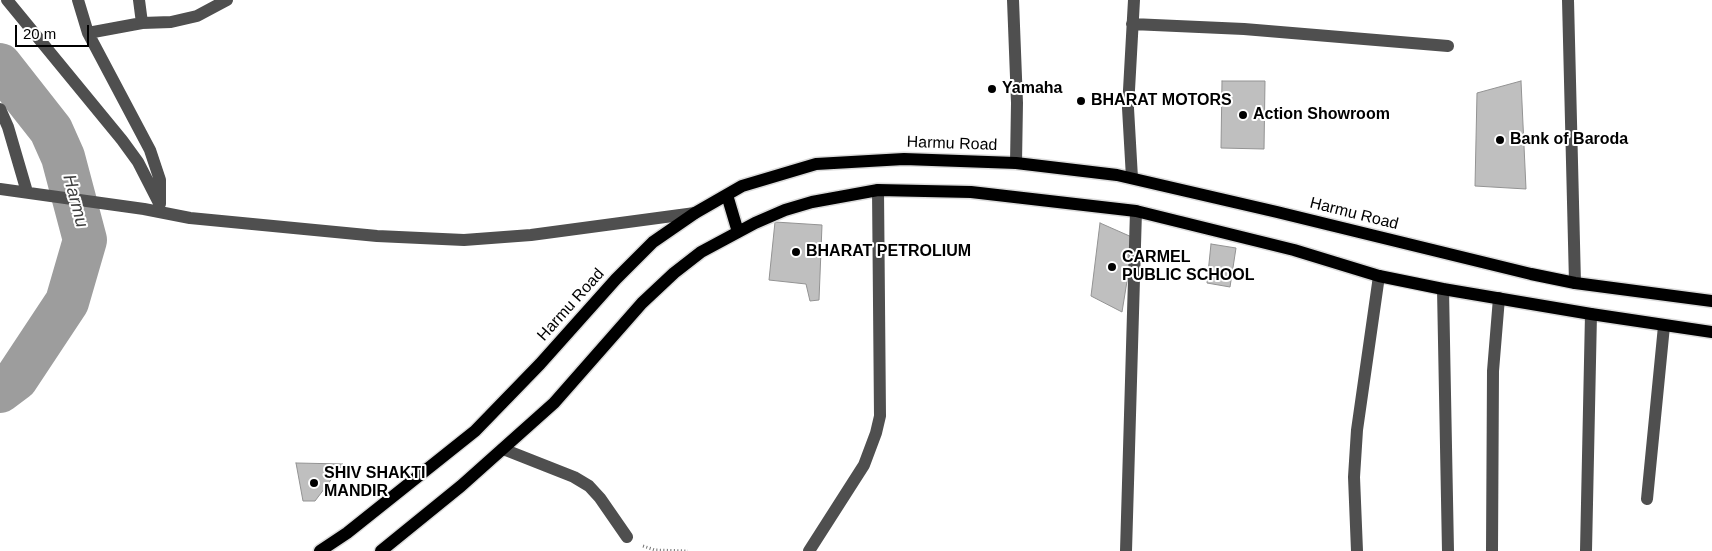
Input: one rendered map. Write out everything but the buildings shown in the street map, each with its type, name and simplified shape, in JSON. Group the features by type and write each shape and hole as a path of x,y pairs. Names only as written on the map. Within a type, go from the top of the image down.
{"main road":[{"name":"Harmu Road","path":"320,551 347,533 475,431 540,364 616,279 653,242 695,213 742,186 816,164 904,159 1016,163 1091,171 1132,178 1574,283 1712,301"},
{"path":"381,551 461,486 554,403 642,303 674,272 701,252 785,210 812,202 878,190 971,192 1136,211 1294,250 1378,276 1591,314 1712,332"},
{"path":"727,195 738,232"}],"street":[{"path":"7,0 122,140 138,162 162,209"},
{"path":"78,0 88,33 150,150 160,180 162,209"},
{"path":"139,0 142,23"},
{"path":"88,33 142,23 171,22 197,16 226,0"},
{"path":"1014,0 1017,103 1016,163"},
{"path":"1132,178 1128,108 1134,0"},
{"path":"1568,0 1574,283"},
{"path":"1132,24 1244,29 1448,46"},
{"path":"0,109 8,127 27,192"},
{"path":"0,189 144,209 162,209 190,218 377,236 464,240 531,235 695,213"},
{"path":"809,551 864,465 880,416 878,190"},
{"path":"1126,551 1136,211"},
{"path":"1357,551 1354,476 1356,440 1378,276"},
{"path":"1443,289 1448,551"},
{"path":"1492,551 1493,371 1499,298"},
{"path":"1586,551 1591,314"},
{"path":"1647,499 1664,326"},
{"path":"503,449 574,477 589,486 600,498 627,537"}],"path":[{"path":"627,537 636,544 656,550 688,551"}],"waterway":[{"name":"Harmu","path":"0,65 51,130 63,157 85,240 67,302 16,379 0,391"}],"place":[{"name":"Yamaha","path":"992,89"},
{"name":"BHARAT MOTORS","path":"1081,101"},
{"name":"Action Showroom","path":"1243,115"},
{"name":"Bank of Baroda","path":"1500,140"},
{"name":"BHARAT PETROLIUM","path":"796,252"},
{"name":"CARMEL PUBLIC SCHOOL","path":"1112,267"},
{"name":"SHIV SHAKTI MANDIR","path":"314,483"}]}
